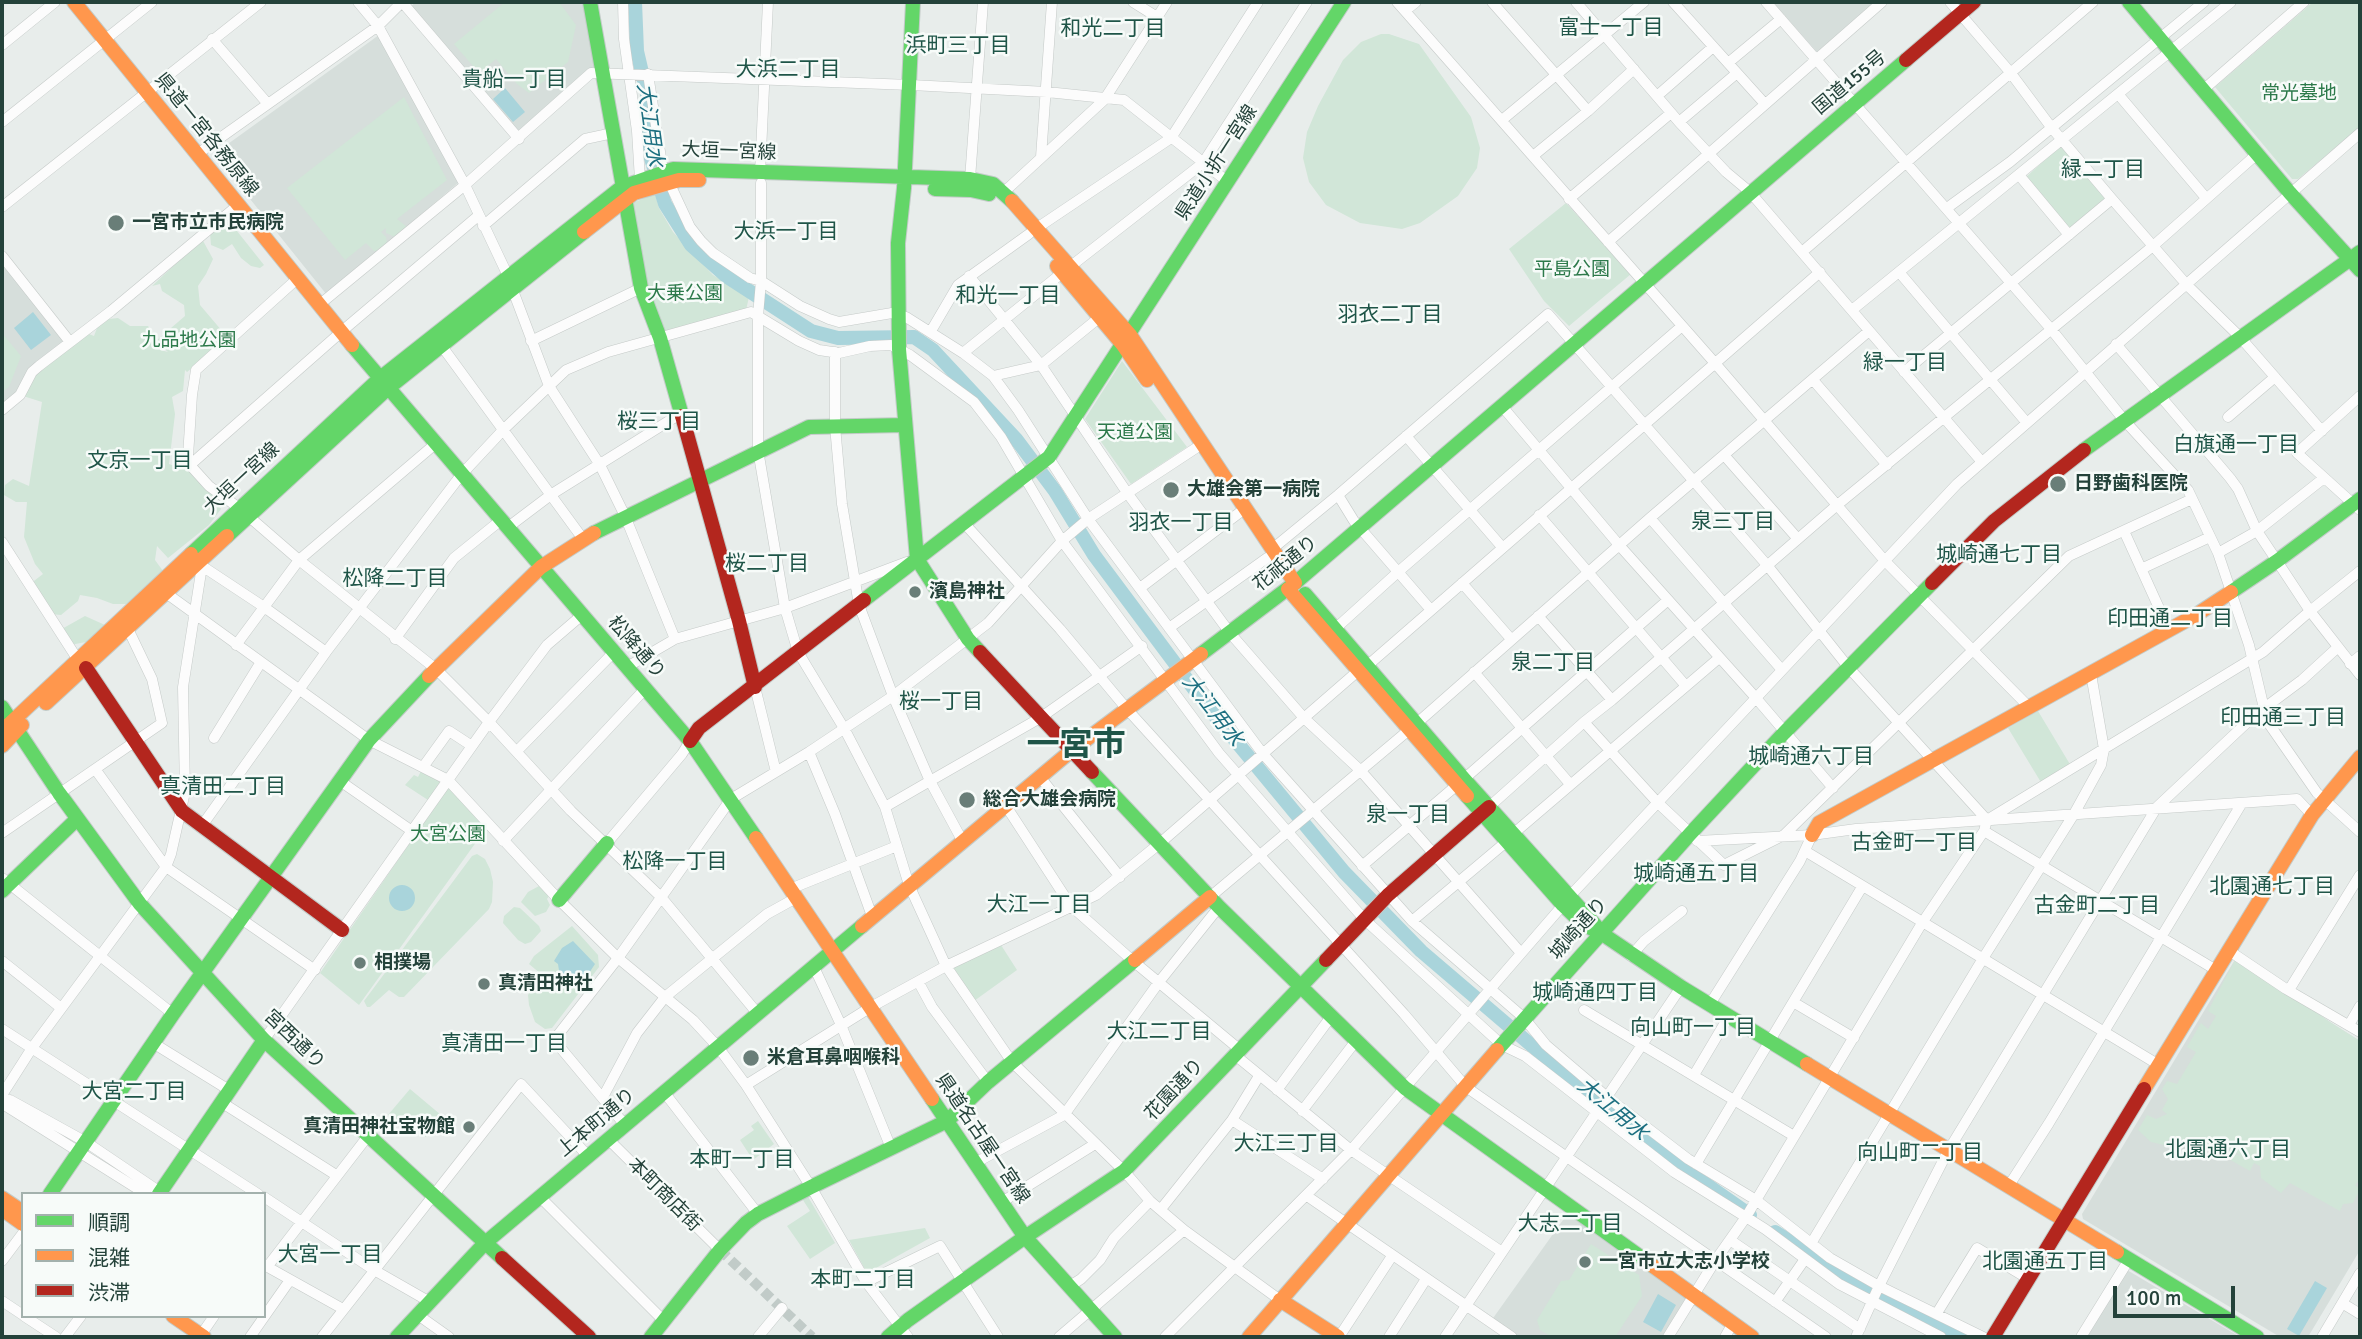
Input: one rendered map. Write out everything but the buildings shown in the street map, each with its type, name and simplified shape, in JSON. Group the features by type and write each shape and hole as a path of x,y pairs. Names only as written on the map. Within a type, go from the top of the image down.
{"main road":[{"name":"県道一宮各務原線","path":"74,2 383,384"},
{"path":"590,2 641,288 660,338 755,687"},
{"path":"913,2 905,183 898,243 899,344 917,558 968,639 1214,902 1355,1042 1405,1088 1440,1115 1752,1337"},
{"name":"国道155号","path":"1750,192 1974,2"},
{"path":"2129,2 2290,193 2357,260"},
{"name":"県道小折一宮線","path":"690,741 699,728 1046,459 1126,340 1339,3"},
{"name":"大垣一宮線","path":"2,746 10,727 82,664 383,384 623,193 643,182 664,177 674,169 761,178 905,183 971,190 998,200 1033,231"},
{"name":"大垣一宮線","path":"905,183 970,179 993,184 1004,192 1033,231 1126,340 1226,477 1269,554"},
{"name":"花祇通り","path":"833,951 1071,751 1292,586 1750,192"},
{"name":"城崎通り","path":"1249,1337 1601,933 1693,838 1784,733 1994,521 2124,420 2240,337 2357,260"},
{"name":"大垣一宮線","path":"1067,270 1100,317 1126,340 1239,513 1292,586"},
{"name":"大垣一宮線","path":"383,384 441,345 510,282"},
{"name":"松降通り","path":"383,384 690,741 833,951"},
{"path":"51,1192 173,1014 369,740 436,669 541,567 583,539 625,516 809,427 905,425"},
{"path":"1812,835 1819,823 2091,674 2230,594 2358,505"},
{"name":"大垣一宮線","path":"82,664 128,629 201,564 244,512"},
{"path":"1292,586 1335,629 1363,669"},
{"path":"1292,586 1566,901 1591,919 1601,933 1631,956 1681,987 2127,1261 2257,1337"},
{"path":"82,664 182,811 342,930"},
{"name":"宮西通り","path":"2,708 10,727 139,904 264,1040 589,1337"},
{"path":"1993,1337 2312,815 2360,757"},
{"name":"花園通り","path":"899,1334 962,1282 1124,1171 1388,895 1486,811"},
{"path":"4,884 78,818"},
{"path":"559,900 607,843"},
{"path":"651,1337 720,1250 758,1214 947,1121 988,1082 1133,961 1214,902"},
{"name":"上本町通り","path":"397,1337 485,1243 833,951"},
{"name":"県道名古屋一宮線","path":"833,951 1025,1237 1115,1337"},
{"path":"158,1192 189,1151 264,1040"},
{"path":"2,1198 21,1211"},
{"path":"2,1209 21,1223"},
{"path":"1280,1300 1338,1337"},
{"path":"163,1318 193,1335"},
{"path":"175,1318 193,1335"}],"street":[{"path":"2,45 55,2"},
{"path":"2,122 152,2"},
{"path":"2,207 261,2"},
{"path":"358,2 378,26 465,186 510,282 549,386 600,465 625,516 675,639"},
{"path":"196,155 378,26 402,2 519,139"},
{"path":"623,2 624,39 643,182"},
{"path":"768,2 758,312 758,450 785,608 798,652 845,730 885,807 909,885 946,966 1012,1062 1124,1171 1150,1201 1184,1230 1280,1300"},
{"path":"970,179 983,2"},
{"path":"1041,157 1052,2"},
{"path":"1133,2 1157,16"},
{"path":"1004,192 1104,100 1167,2"},
{"path":"931,331 958,285 1171,138 1258,2"},
{"path":"963,353 1203,163 1307,2"},
{"path":"1398,2 1885,561 2029,707"},
{"path":"1406,10 1416,2"},
{"path":"1492,2 1588,111"},
{"path":"1576,2 1708,154 1750,192 1982,462"},
{"path":"1502,120 1644,2"},
{"path":"1673,2 1765,104"},
{"path":"1766,2 2051,329 2124,420 2188,490 2217,553 2249,645 2267,722 2317,793 2360,832"},
{"path":"1608,242 1882,2"},
{"path":"1950,2 2112,199 2187,285 2240,337 2322,431"},
{"path":"1802,252 2093,2"},
{"path":"1947,208 2010,162 2204,2"},
{"path":"1852,310 2231,2"},
{"path":"2203,90 2304,2"},
{"path":"1728,63 1781,19"},
{"path":"212,39 268,104"},
{"path":"1657,96 1713,47"},
{"path":"1533,156 1634,69"},
{"path":"319,304 465,186 591,73 976,88 1125,100 1228,181"},
{"path":"1679,122 1737,73"},
{"path":"647,74 664,177 690,227 701,241 727,264 760,286 817,315 839,322 885,313 931,331 993,376 1084,522 1140,589 1260,757 1309,813 1412,921 1491,988 1546,1045 1606,1098 1696,1164 1756,1200 1852,1272 1983,1337"},
{"path":"2118,94 2206,198"},
{"path":"1569,199 1671,113"},
{"path":"190,465 341,332 585,139 613,133"},
{"path":"1165,1337 1352,1150 1566,901 1957,484 2360,133"},
{"path":"1486,811 1584,722 1836,506 2153,246 2257,154"},
{"path":"2019,175 2069,235"},
{"path":"1904,372 2112,199"},
{"path":"2,410 20,395 38,366 111,312 237,206"},
{"path":"2,256 70,342"},
{"path":"746,1085 870,1007 919,983 946,966 1096,895 1120,877 1820,272"},
{"path":"1899,272 2027,423"},
{"path":"970,276 1041,365 1128,494 1230,633 1304,718 1360,770 1521,953"},
{"path":"297,279 196,370 190,419 190,465 209,486 244,512 395,639 436,669 517,751 552,791 661,897 758,1014"},
{"path":"531,341 641,288"},
{"path":"201,827 358,608 461,475 504,429 566,370 608,352 751,312 758,312 799,341 819,350 835,352 899,344 974,402 1001,437 1065,538 1142,646 1242,773 1364,919 1469,1014 1674,1172 1746,1217 1839,1284 1941,1337"},
{"path":"1169,628 1269,554 1548,314 1767,565 1849,668 1933,759 1986,826 2041,865 2216,970"},
{"path":"993,376 1041,365 1100,317"},
{"path":"1335,629 1682,326"},
{"path":"975,1163 1064,1115 1214,902 1260,855 1412,727 1869,331"},
{"path":"2116,344 2238,489 2257,531 2310,611 2360,675"},
{"path":"441,345 583,539"},
{"path":"835,352 835,426 842,504 859,605 893,696 930,781 963,842"},
{"path":"2228,418 2275,377"},
{"path":"1813,380 1887,465"},
{"path":"2358,505 2297,453 2360,396"},
{"path":"1501,405 1619,545 1833,788"},
{"path":"395,639 454,558 680,414"},
{"path":"1406,436 1502,548"},
{"path":"236,645 299,559 434,444"},
{"path":"625,1125 554,1040 618,958 732,799 845,730 893,696 988,623 1065,538 1084,522 1196,449"},
{"path":"1724,455 1798,539"},
{"path":"2217,553 2257,531 2324,478"},
{"path":"1338,495 1360,527 1431,610"},
{"path":"1584,722 1657,802 1724,865 1784,835 2069,556 2192,499"},
{"path":"1140,589 1239,513"},
{"path":"1539,516 1686,687"},
{"path":"1650,518 1782,670"},
{"path":"964,523 1466,1087 1826,1337"},
{"path":"2124,531 2169,630"},
{"path":"2141,569 2210,537"},
{"path":"2,542 82,664"},
{"path":"627,667 675,639 785,608 917,558"},
{"path":"155,1192 10,1100 2,1098 61,1007 166,867 185,792 183,687 201,564 326,652"},
{"path":"1668,1337 1746,1217 1922,923 1986,826 2104,749 2252,660 2359,574"},
{"path":"1462,583 1511,639"},
{"path":"166,593 369,740 448,780 559,900 618,958 693,1020 718,1047 746,1085 899,1334"},
{"path":"1362,866 1668,600"},
{"path":"264,1040 489,722 547,645 582,615"},
{"path":"1538,616 1612,700"},
{"path":"2,833 162,723 152,679 128,629"},
{"path":"885,807 1040,718 1142,646"},
{"path":"1730,1240 1789,1280 1858,1333 1948,1151 2157,807 2264,709 2302,680 2337,648"},
{"path":"517,751 614,652"},
{"path":"2350,664 2360,656"},
{"path":"1412,921 1719,658"},
{"path":"214,738 261,662"},
{"path":"1474,672 1570,784"},
{"path":"1812,1242 1982,960 2074,814 2101,765 2104,749 2091,674"},
{"path":"755,687 776,772"},
{"path":"503,841 646,688"},
{"path":"423,767 449,731 472,746"},
{"path":"607,843 690,741"},
{"path":"809,752 872,916"},
{"path":"95,769 166,867 315,970"},
{"path":"1040,776 1120,877"},
{"path":"340,781 412,831"},
{"path":"1693,838 1812,835 1856,829 1986,826 2074,814 2297,799 2312,815"},
{"path":"2008,1187 2242,803"},
{"path":"1006,806 1071,906 1237,1052 1259,1076 1352,1150 1502,1252"},
{"path":"1710,1004 1805,851 1812,835"},
{"path":"603,1097 636,1033 665,997 793,893 853,863 897,846"},
{"path":"1805,851 2159,1065"},
{"path":"2289,990 2360,875"},
{"path":"4,884 173,1014"},
{"path":"1696,1164 1862,887"},
{"path":"1631,956 1644,941 1682,911"},
{"path":"2228,950 2360,1032"},
{"path":"2,961 61,1007"},
{"path":"814,967 891,1148"},
{"path":"919,983 932,1007 988,1082"},
{"path":"1445,1337 1681,987"},
{"path":"1793,1002 1854,1038"},
{"path":"2349,1025 2360,1006"},
{"path":"1584,1010 1794,1136"},
{"path":"1693,1075 1729,1016"},
{"path":"1277,1090 1330,1018"},
{"path":"2,1029 255,1192"},
{"path":"1302,1111 1355,1042"},
{"path":"153,1043 337,1175"},
{"path":"1161,1209 1232,1120 1259,1076"},
{"path":"322,1337 521,1084 588,1156"},
{"path":"664,1093 758,1214"},
{"path":"1232,1120 1323,1179"},
{"path":"343,1309 266,1266 368,1136"},
{"name":"本町商店街","path":"608,1139 720,1250"},
{"path":"1002,1202 1095,1144"},
{"path":"539,1196 663,1320"},
{"path":"1307,1196 1512,1337"},
{"path":"266,1199 374,1270 430,1302"},
{"path":"1070,1286 1100,1260 1114,1238 1150,1201"},
{"path":"1059,1337 1184,1230"},
{"path":"2,1261 21,1236"},
{"path":"866,1282 940,1245 998,1337"},
{"path":"1937,1314 1977,1248 2027,1278"},
{"path":"1338,1337 1392,1256"},
{"path":"1775,1302 1805,1259"},
{"path":"2081,1337 2127,1261"},
{"path":"2322,1337 2360,1273"},
{"path":"1389,1337 1426,1279"},
{"path":"266,1314 290,1280"},
{"path":"2,1301 21,1314"},
{"path":"2342,1303 2360,1314"},
{"path":"758,1337 782,1308"},
{"path":"418,1315 450,1337"},
{"path":"27,1318 56,1337"},
{"path":"65,1337 79,1318"},
{"path":"193,1335 212,1318"},
{"path":"250,1337 263,1318"},
{"path":"1725,1337 1732,1323"}],"shaded area":[{"path":"415,2 587,2 599,62 517,134 411,7"},
{"path":"1773,2 1877,2 1817,52"},
{"path":"379,35 459,182 327,295 214,154"},
{"path":"2,252 70,336 18,392 2,405"},
{"path":"2236,958 2360,1041 2360,1250 2308,1337 2280,1337 2083,1219 2082,1214"},
{"name":"一宮市立大志小学校","path":"1568,1213 1686,1297 1687,1300 1664,1337 1517,1337 1491,1321"},
{"path":"2127,1270 2240,1337 2084,1337"}],"green space":[{"path":"505,2 559,2 576,25 568,62 529,93 517,84 496,59 479,73 454,44"},
{"name":"常光墓地","path":"2313,2 2360,2 2360,127 2298,179 2292,179 2215,87"},
{"path":"1381,34 1419,44 1471,117 1480,148 1477,168 1458,196 1420,223 1402,229 1360,223 1326,205 1309,182 1303,158 1307,132 1343,60 1361,42"},
{"path":"404,97 447,180 397,219 407,227 395,237 386,233 386,228 381,232 386,237 387,244 379,251 374,251 366,243 345,260 287,188"},
{"path":"2061,145 2108,198 2069,230 2025,178"},
{"name":"大乗公園","path":"655,194 659,208 673,232 713,275 749,297 746,310 665,333 647,284 630,204"},
{"name":"平島公園","path":"1566,203 1631,274 1569,326 1544,301 1509,249"},
{"path":"229,221 264,265 260,268 251,266 241,258 232,244 223,250 211,245 210,233"},
{"name":"九品地公園","path":"202,239 213,259 198,286 200,305 228,338 187,372 185,370 183,391 172,397 175,414 169,464 187,470 209,486 221,509 209,525 168,558 157,546 155,560 163,571 144,592 126,604 113,604 80,595 78,601 61,615 50,614 30,584 43,574 35,564 24,537 27,502 16,502 4,495 5,485 13,479 29,486 42,402 20,395 28,381 84,332 94,336 100,320 118,318 130,326 148,326 156,338 153,348 168,352 157,340 185,316 184,305 162,291 160,284 152,286"},
{"path":"2,333 21,356 9,387 2,392"},
{"name":"天道公園","path":"1122,361 1187,447 1131,484 1085,419"},
{"path":"85,616 105,625 86,642 70,645 60,630"},
{"path":"2038,711 2071,766 2042,784 2008,728"},
{"path":"423,767 442,780 428,800 405,785 414,775 418,777"},
{"name":"大宮公園","path":"447,789 452,789 487,827 359,1005 320,973"},
{"path":"477,854 485,859 493,882 489,909 404,997 399,997 389,990 367,1007 364,1001 472,856"},
{"path":"539,886 549,896 547,899 550,905 546,912 535,916 521,902 528,892"},
{"path":"514,907 520,908 539,926 541,931 531,942 525,944 518,940 503,923 504,916"},
{"path":"572,926 598,955 599,967 552,1028 545,1029 535,1022 529,1005 528,995 541,974 529,964 534,956"},
{"path":"1001,945 1017,970 974,1001 950,968"},
{"path":"2236,958 2360,1041 2360,1179 2355,1185 2360,1189 2353,1203 2343,1204 2340,1211 2290,1183 2281,1193 2261,1178 2260,1166 2254,1163 2250,1171 2227,1158 2230,1152 2245,1158 2215,1141 2210,1148 2198,1143 2195,1147 2184,1145 2170,1138 2164,1145 2151,1142 2138,1130 2147,1115 2156,1119 2167,1114 2162,1110 2168,1099 2162,1089 2167,1081 2177,1084 2196,1052 2187,1047 2201,1023 2208,1029 2216,1016 2208,1011"},
{"path":"410,1089 441,1115 426,1137 413,1128 407,1131 388,1115"},
{"path":"758,1121 774,1144 753,1160 740,1140 754,1130 751,1126"},
{"path":"807,1195 835,1243 810,1259 787,1226 810,1211 801,1197"},
{"path":"925,1228 930,1238 867,1273 849,1240"},
{"path":"1591,1244 1639,1275 1642,1296 1615,1337 1552,1337 1540,1330 1537,1320 1561,1281 1569,1280"}],"water":[{"path":"505,88 525,112 513,122 493,99"},
{"path":"33,312 51,335 31,350 14,328"},
{"path":"402,885 411,889 415,898 411,907 402,911 393,907 389,898 393,889"},
{"path":"573,941 595,964 581,985 560,977 558,964 554,961 562,948"},
{"path":"2315,1281 2327,1288 2299,1336 2287,1329"},
{"path":"1658,1294 1676,1305 1661,1332 1643,1322"}],"waterway":[{"name":"大江用水","path":"635,2 637,51 647,94 649,152 665,204 691,245 726,276 811,331 838,338 914,337 933,350 1016,439 1055,491 1094,555 1206,705 1344,872 1421,951 1640,1138 1750,1215"},
{"name":"大江用水","path":"1775,1232 1883,1299 1962,1337"}],"tunnel":[{"path":"720,1250 812,1337"}],"traffic: fast":[{"path":"590,2 641,288 660,338 682,416"},
{"path":"904,188 913,2"},
{"path":"864,600 1049,457 1344,2"},
{"path":"2129,2 2290,193 2360,270"},
{"path":"1201,654 1295,583 1906,60"},
{"path":"191,554 379,379 622,187 673,169 970,179 993,184 1012,201"},
{"path":"904,188 898,243 899,349 917,559 968,639 980,652"},
{"path":"935,189 971,190 989,194"},
{"path":"227,536 387,389 584,232"},
{"path":"2084,450 2360,252"},
{"path":"352,345 690,741 756,838"},
{"path":"594,533 809,427 905,425"},
{"path":"2231,592 2360,499"},
{"path":"1497,1050 1784,733 1932,583"},
{"path":"1305,594 1464,779 1596,926"},
{"path":"51,1192 173,1014 369,740 429,676"},
{"path":"2,707 59,793 140,904 264,1040 502,1258"},
{"path":"1092,772 1219,907 1405,1088 1653,1266"},
{"path":"1467,796 1563,905 1584,925 1601,933 1681,987 1807,1064"},
{"path":"2,891 77,819"},
{"path":"559,900 607,843"},
{"path":"397,1337 485,1243 862,926"},
{"path":"651,1337 720,1250 746,1223 811,1187 947,1121 988,1082 1135,960"},
{"path":"888,1337 1025,1237 1124,1171 1326,960"},
{"path":"160,1192 264,1040"},
{"path":"932,1099 1025,1237 1115,1337"},
{"path":"2117,1252 2257,1337"}],"traffic: slow":[{"path":"74,2 352,345"},
{"path":"584,232 634,193 679,180 699,180"},
{"path":"1012,201 1130,335 1295,583"},
{"path":"1057,266 1123,345 1147,380"},
{"path":"429,676 541,567 594,533"},
{"path":"46,703 227,536"},
{"path":"2,731 191,554"},
{"path":"1288,589 1467,796"},
{"path":"1812,835 1819,823 2196,615 2231,592"},
{"path":"862,926 1071,751 1201,654"},
{"path":"2,746 22,725"},
{"path":"2144,1089 2312,815 2360,757"},
{"path":"756,838 932,1099"},
{"path":"1135,960 1210,897"},
{"path":"1249,1337 1497,1050"},
{"path":"1807,1064 2117,1252"},
{"path":"2,1198 21,1211"},
{"path":"2,1209 21,1223"},
{"path":"1653,1266 1752,1337"},
{"path":"1280,1300 1338,1337"},
{"path":"176,1318 204,1337"}],"traffic: jam":[{"path":"1906,60 1974,2"},
{"path":"682,416 755,687"},
{"path":"1932,583 1994,521 2084,450"},
{"path":"690,741 699,728 864,600"},
{"path":"980,652 1092,772"},
{"path":"86,668 182,811 342,930"},
{"path":"1326,960 1388,895 1489,807"},
{"path":"1993,1337 2144,1089"},
{"path":"502,1258 589,1337"}],"place":[{"name":"一宮市立市民病院","path":"116,223"},
{"name":"日野歯科医院","path":"2058,484"},
{"name":"大雄会第一病院","path":"1171,490"},
{"name":"濱島神社","path":"915,592"},
{"name":"総合大雄会病院","path":"967,800"},
{"name":"相撲場","path":"360,963"},
{"name":"真清田神社","path":"484,984"},
{"name":"米倉耳鼻咽喉科","path":"751,1058"},
{"name":"真清田神社宝物館","path":"469,1127"},
{"name":"一宮市立大志小学校","path":"1585,1262"}],"district":[{"name":"富士一丁目","path":"1611,28"},
{"name":"和光二丁目","path":"1113,29"},
{"name":"浜町三丁目","path":"958,46"},
{"name":"大浜二丁目","path":"788,70"},
{"name":"貴船一丁目","path":"514,80"},
{"name":"緑二丁目","path":"2103,170"},
{"name":"大浜一丁目","path":"786,232"},
{"name":"和光一丁目","path":"1008,296"},
{"name":"羽衣二丁目","path":"1390,315"},
{"name":"緑一丁目","path":"1905,363"},
{"name":"桜三丁目","path":"659,422"},
{"name":"白旗通一丁目","path":"2236,445"},
{"name":"文京一丁目","path":"140,461"},
{"name":"泉三丁目","path":"1733,522"},
{"name":"羽衣一丁目","path":"1181,523"},
{"name":"城崎通七丁目","path":"1999,555"},
{"name":"桜二丁目","path":"767,564"},
{"name":"松降二丁目","path":"395,579"},
{"name":"印田通二丁目","path":"2170,619"},
{"name":"泉二丁目","path":"1553,663"},
{"name":"桜一丁目","path":"941,702"},
{"name":"印田通三丁目","path":"2283,718"},
{"name":"一宮市","path":"1076,746"},
{"name":"城崎通六丁目","path":"1811,757"},
{"name":"真清田二丁目","path":"223,787"},
{"name":"泉一丁目","path":"1408,815"},
{"name":"古金町一丁目","path":"1914,843"},
{"name":"松降一丁目","path":"675,862"},
{"name":"城崎通五丁目","path":"1696,874"},
{"name":"北園通七丁目","path":"2272,887"},
{"name":"大江一丁目","path":"1039,905"},
{"name":"古金町二丁目","path":"2097,906"},
{"name":"城崎通四丁目","path":"1595,993"},
{"name":"向山町一丁目","path":"1693,1028"},
{"name":"大江二丁目","path":"1159,1032"},
{"name":"真清田一丁目","path":"504,1044"},
{"name":"大宮二丁目","path":"134,1092"},
{"name":"大江三丁目","path":"1286,1144"},
{"name":"北園通六丁目","path":"2228,1150"},
{"name":"向山町二丁目","path":"1920,1153"},
{"name":"本町一丁目","path":"742,1160"},
{"name":"大志二丁目","path":"1570,1224"},
{"name":"大宮一丁目","path":"330,1255"},
{"name":"北園通五丁目","path":"2045,1262"},
{"name":"本町二丁目","path":"863,1280"}]}
